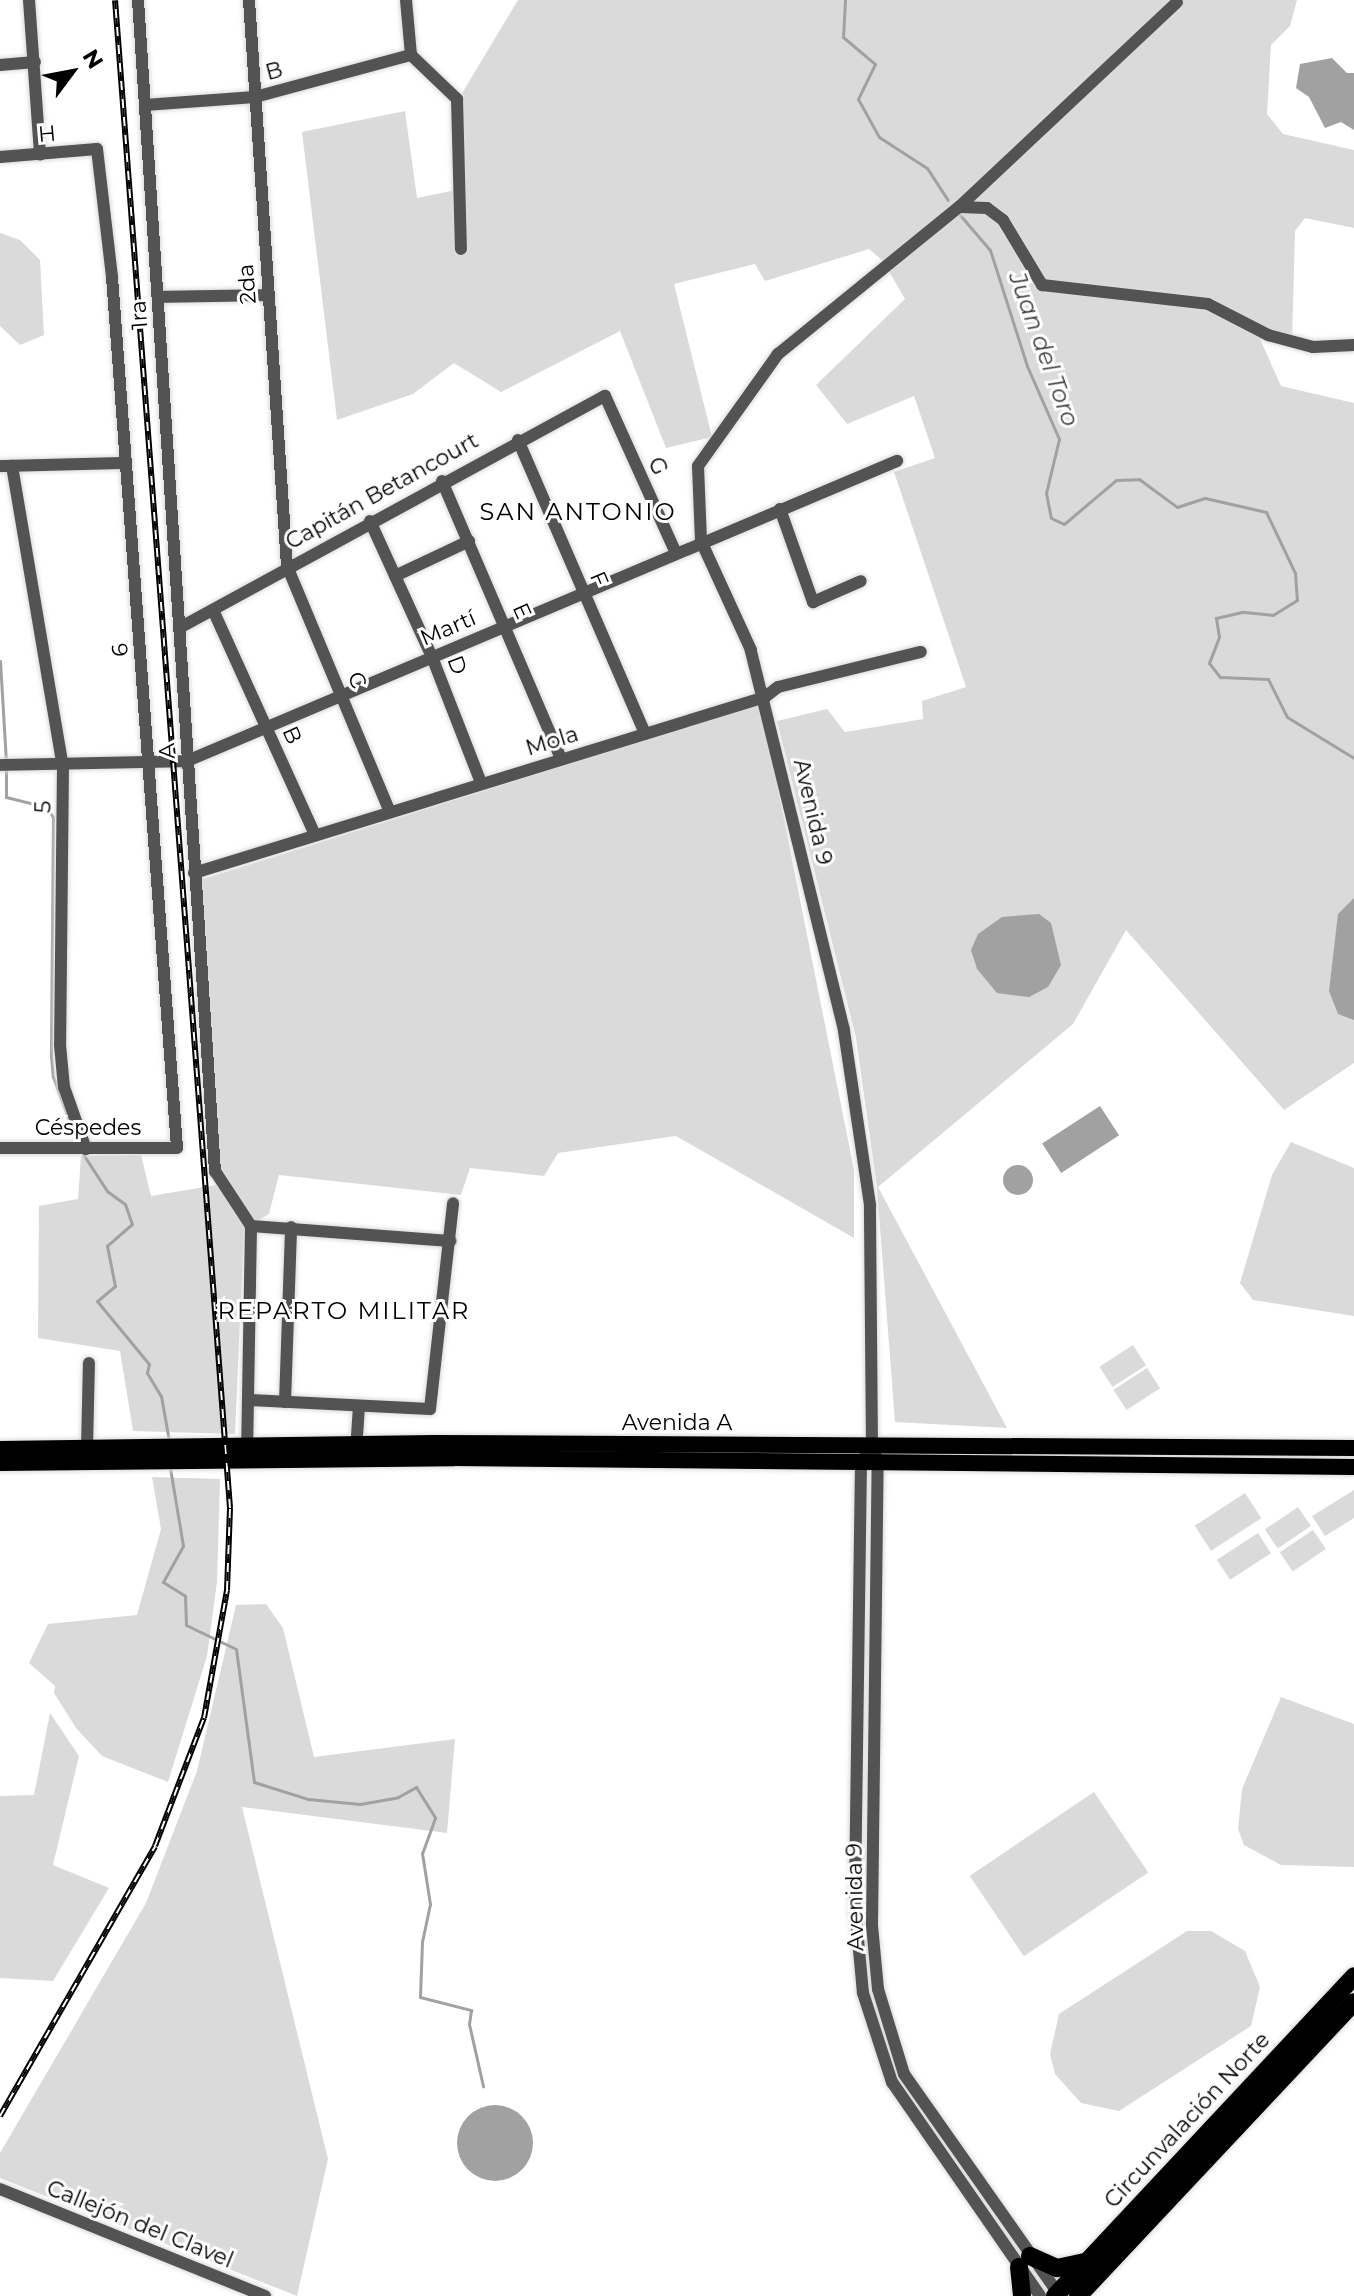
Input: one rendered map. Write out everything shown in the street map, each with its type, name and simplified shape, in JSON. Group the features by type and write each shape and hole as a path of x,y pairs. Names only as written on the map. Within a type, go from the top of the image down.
{"highway":[{"name":"Circunvalación Norte","path":"1053,2295 1089,2261 1354,1976"},
{"name":"Circunvalación Norte","path":"1078,2296 1354,2002"},
{"path":"1022,2296 1024,2262 1057,2268 1089,2261"}],"main road":[{"name":"Avenida A","path":"0,1463 356,1451 872,1446 1354,1448"},
{"path":"1057,1446 1070,1464"},
{"name":"Avenida A","path":"0,1449 87,1448 169,1455 247,1447 861,1463 1354,1467"}],"street":[{"path":"29,0 40,155"},
{"name":"1ra","path":"138,0 181,627"},
{"name":"2da","path":"249,0 287,566"},
{"path":"406,0 411,55 457,99 461,249"},
{"name":"Avenida 9","path":"1053,2295 1024,2262 904,2074 878,1989 872,1925 878,1462 872,1446 870,1205 848,1048 765,697 745,635 701,541 698,466 778,354 883,273 959,207 1177,2"},
{"name":"B","path":"145,105 255,97 411,55"},
{"path":"0,65 35,62"},
{"name":"H","path":"0,157 97,149"},
{"name":"6","path":"97,149 150,764 177,1148"},
{"path":"959,207 987,208 1003,220 1042,285 1208,304 1268,335 1313,347 1354,345"},
{"path":"158,297 268,295"},
{"name":"Capitán Betancourt","path":"181,627 442,481 605,396"},
{"name":"G","path":"605,396 676,553"},
{"name":"F","path":"518,440 645,734"},
{"name":"Martí","path":"6,765 187,761 268,729 701,541 897,461"},
{"path":"6,466 125,463"},
{"name":"5","path":"6,466 63,766 60,1045 64,1087 82,1149"},
{"name":"E","path":"442,481 507,625 561,759"},
{"path":"780,509 813,602 861,581"},
{"name":"D","path":"370,521 432,657 481,783"},
{"path":"395,576 469,541"},
{"name":"C","path":"287,566 389,810"},
{"name":"B","path":"213,610 314,833"},
{"name":"A","path":"181,627 215,1171 251,1226"},
{"name":"Mola","path":"194,873 314,833 765,697 778,687 921,652"},
{"name":"Céspedes","path":"0,1148 177,1148"},
{"path":"250,1400 430,1409 453,1203"},
{"path":"247,1447 251,1226 450,1241"},
{"path":"285,1402 291,1227"},
{"path":"87,1448 89,1363"},
{"path":"356,1451 359,1406"},
{"path":"861,1463 872,1446"},
{"name":"Avenida 9","path":"861,1463 855,1907 863,1993 892,2082 1024,2262 1053,2295"},
{"path":"857,1802 875,1802"},
{"path":"925,2131 937,2122"},
{"name":"Callejón del Clavel","path":"0,2189 265,2296"}],"shaded area":[{"path":"518,0 1297,0 1290,26 1271,45 1267,114 1283,134 1354,150 1354,228 1305,218 1295,231 1292,343 1260,339 1281,386 1354,403 1354,1063 1284,1110 1126,930 1073,1024 878,1187 1007,1428 895,1422 877,1188 856,1038 777,721 827,709 845,732 923,719 922,701 966,687 894,472 935,458 914,396 847,424 816,385 905,299 883,261 869,249 765,281 755,264 674,284 712,437 666,448 620,331 501,392 454,363 413,394 337,420 302,132 405,111 417,198 461,189 461,95"},
{"path":"1332,58 1347,73 1354,73 1354,130 1341,122 1325,128 1309,97 1296,88 1300,64"},
{"path":"0,233 20,240 40,260 44,335 20,345 0,326"},
{"path":"761,704 854,1170 854,1238 676,1136 558,1153 544,1176 470,1168 461,1195 279,1175 269,1214 244,1228 235,1434 133,1431 120,1351 38,1338 39,1206 78,1199 81,1156 141,1155 151,1196 216,1185 194,882"},
{"path":"1354,898 1354,1020 1338,1014 1329,991 1338,914"},
{"path":"1039,914 1051,923 1061,965 1048,987 1029,997 997,993 977,969 971,950 978,934 1002,917"},
{"path":"1100,1106 1119,1135 1061,1173 1042,1144"},
{"path":"1291,1142 1354,1168 1354,1316 1253,1300 1240,1283 1272,1175"},
{"path":"1018,1165 1024,1166 1032,1174 1032,1186 1024,1194 1018,1195 1012,1194 1004,1186 1003,1180 1004,1174 1012,1166"},
{"path":"1133,1345 1146,1365 1113,1387 1099,1367"},
{"path":"1147,1368 1160,1388 1127,1410 1113,1390"},
{"path":"152,1477 220,1479 217,1582 207,1656 168,1782 102,1756 76,1728 54,1693 55,1686 29,1663 48,1624 137,1615 161,1529"},
{"path":"1354,1490 1354,1518 1325,1536 1312,1516"},
{"path":"1245,1493 1261,1518 1211,1551 1195,1526"},
{"path":"1298,1507 1311,1526 1278,1548 1265,1529"},
{"path":"1313,1530 1326,1549 1293,1571 1280,1552"},
{"path":"1258,1533 1271,1553 1230,1580 1217,1560"},
{"path":"266,1604 283,1628 314,1757 455,1739 447,1833 242,1807 328,2159 297,2296 0,2178 0,2153 146,1903 197,1771 236,1605"},
{"path":"1281,1697 1354,1724 1354,1867 1281,1865 1244,1845 1238,1829 1242,1789"},
{"path":"50,1713 79,1756 53,1865 109,1888 53,1981 0,1978 0,1796 34,1795"},
{"path":"1094,1792 1148,1872 1024,1956 970,1876"},
{"path":"1187,1931 1211,1931 1245,1951 1260,1987 1251,2026 1119,2111 1081,2103 1055,2074 1050,2054 1059,2014"},
{"path":"495,2105 509,2108 522,2116 530,2129 533,2143 530,2157 522,2170 509,2178 495,2181 481,2178 468,2170 460,2157 457,2143 460,2129 468,2116 481,2108"}],"waterway":[{"name":"Juan del Toro","path":"845,0 843,37 875,64 858,99 879,137 927,168 948,200"},
{"name":"Juan del Toro","path":"960,215 990,250 1027,366 1059,439 1046,493 1051,518 1064,524 1116,480 1139,479 1177,507 1205,498 1266,512 1295,573 1297,600 1273,615 1242,612 1216,618 1219,637 1209,663 1220,677 1268,679 1287,717 1354,758"},
{"path":"0,661 6,761"},
{"path":"6,769 6,797 46,807 53,817 51,1056 53,1077 75,1136"},
{"path":"83,1154 107,1191 125,1204 132,1224 107,1246 115,1286 97,1301 149,1364 147,1373 161,1396 169,1441"},
{"path":"170,1468 183,1546 163,1582 185,1596 186,1625 236,1649 254,1782 308,1799 360,1804 398,1797 416,1787 435,1818 422,1853 430,1904 422,1942 420,1997 471,2010 469,2024 483,2086"}],"railway":[{"path":"0,2116 155,1846 204,1718 227,1590 230,1508 115,0"}],"district":[{"name":"SAN ANTONIO","path":"578,512"},
{"name":"REPARTO MILITAR","path":"344,1311"}]}
